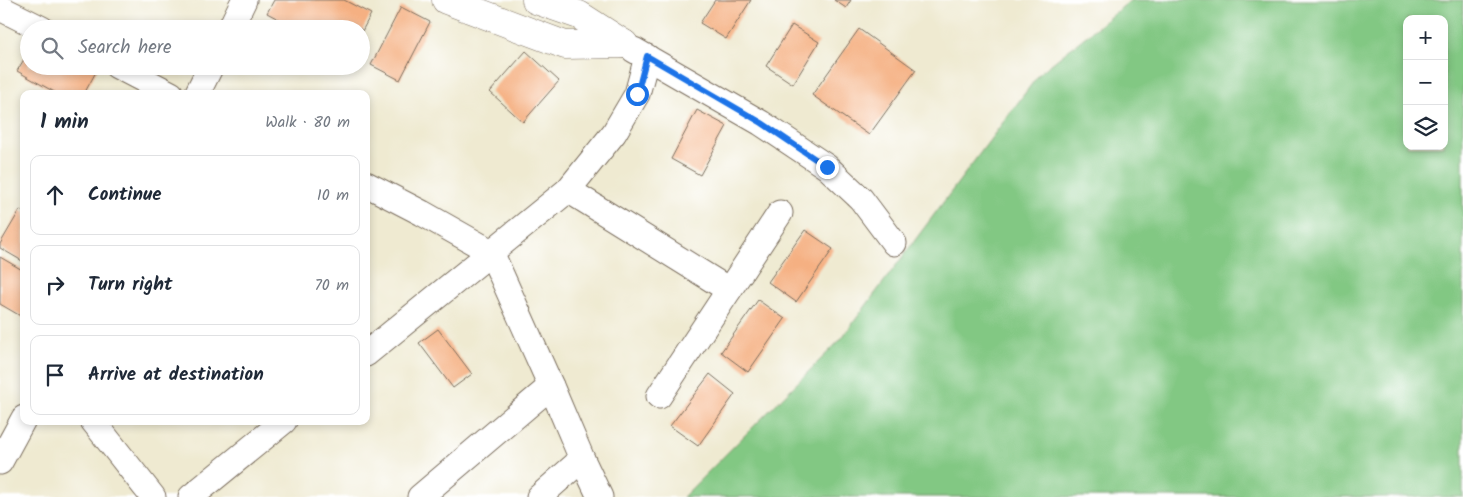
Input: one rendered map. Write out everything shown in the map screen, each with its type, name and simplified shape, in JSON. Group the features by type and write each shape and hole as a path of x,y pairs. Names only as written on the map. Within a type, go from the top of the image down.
{"street":[{"path":"234,20 244,0"},
{"path":"446,0 565,45 636,50"},
{"path":"536,0 579,15 762,123 827,167 861,199 894,243"},
{"path":"0,9 23,20"},
{"path":"370,351 568,190 614,132 637,94 636,50"},
{"path":"135,75 164,90"},
{"path":"199,90 206,75"},
{"path":"370,186 491,252 600,497"},
{"path":"568,190 729,290"},
{"path":"659,396 780,213"},
{"path":"420,497 551,386"},
{"path":"0,462 20,425"},
{"path":"96,425 153,497"},
{"path":"191,497 279,425"},
{"path":"539,497 582,458"}],"green space":[{"path":"1131,0 1463,0 1463,497 683,497 841,339 1040,73"}],"building":[{"path":"274,0 344,0 371,14 368,20 280,20 267,13"},
{"path":"715,0 751,0 726,39 700,23"},
{"path":"834,0 851,0 846,8"},
{"path":"401,7 430,22 400,80 371,65"},
{"path":"792,25 819,42 793,84 766,66"},
{"path":"859,29 916,70 869,135 812,95"},
{"path":"526,51 559,81 523,122 490,92"},
{"path":"24,75 94,75 86,90 51,90"},
{"path":"697,110 727,126 700,175 671,159"},
{"path":"20,210 20,260 0,248 0,244"},
{"path":"805,230 833,249 796,302 768,282"},
{"path":"0,257 20,269 20,316 0,304"},
{"path":"758,300 785,319 748,372 721,352"},
{"path":"438,329 472,374 453,388 419,343"},
{"path":"710,374 735,394 698,446 670,426"}],"route":[{"path":"637,94 647,56 762,123 827,167"}]}
